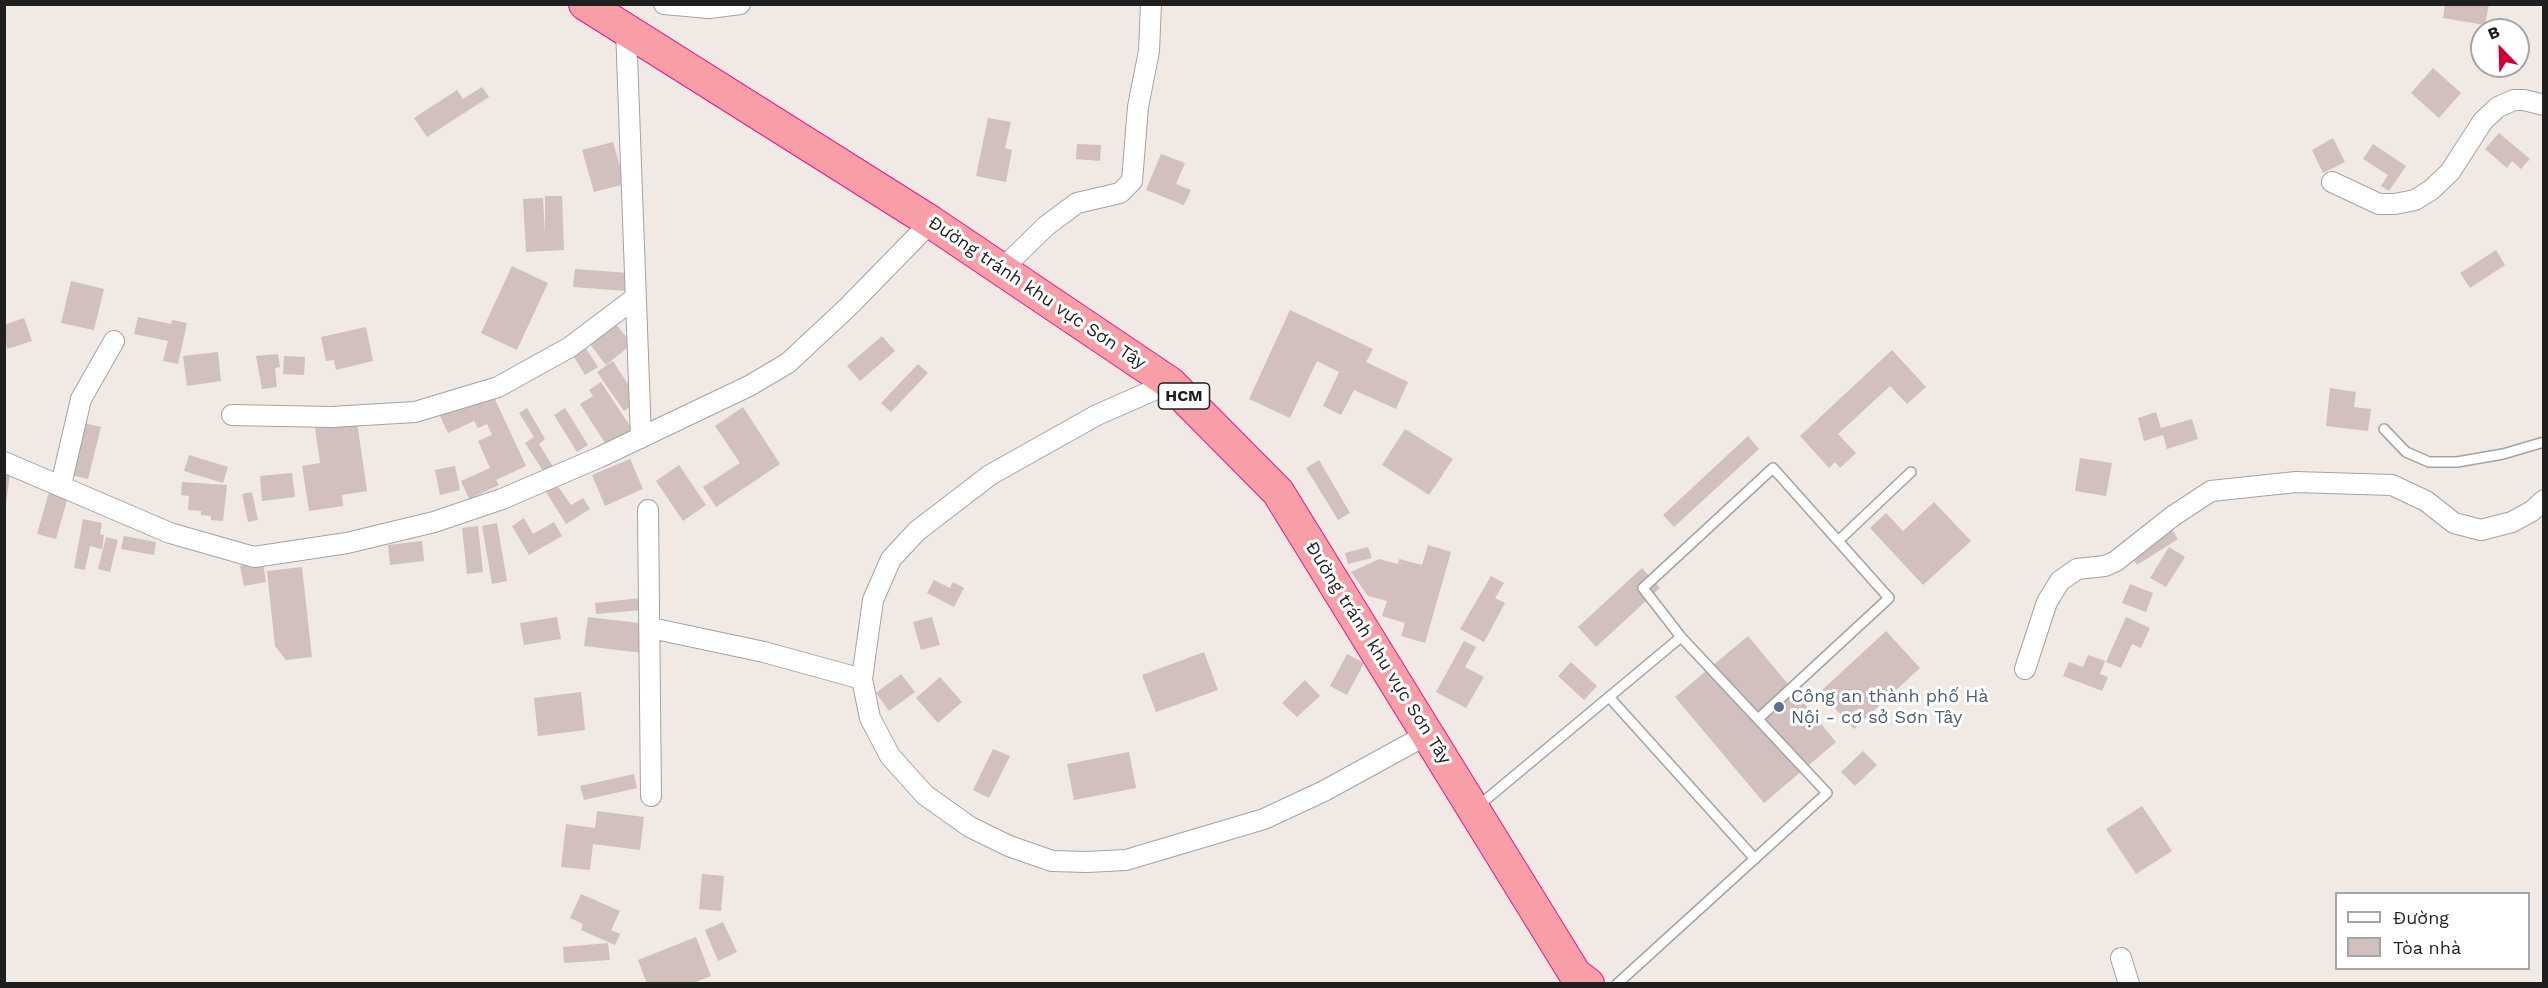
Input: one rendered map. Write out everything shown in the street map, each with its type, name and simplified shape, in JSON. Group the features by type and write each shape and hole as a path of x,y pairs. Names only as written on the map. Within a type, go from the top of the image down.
{"highway":[{"name":"Đường tránh khu vực Sơn Tây","path":"602,11 931,222 1170,383 1278,492 1575,974 1587,984"}],"street":[{"path":"664,4 709,8 740,4"},
{"path":"1001,270 1046,226 1077,203 1120,193 1132,181 1138,106 1149,51 1151,4"},
{"path":"602,11 635,298 641,438"},
{"path":"2332,182 2379,204 2415,200 2431,190 2450,172 2484,121 2498,107 2514,100 2544,105"},
{"path":"4,462 61,485 101,506 170,533 254,557 347,543 434,522 502,499 641,438 749,386 788,363 848,307 931,222"},
{"path":"232,415 331,417 415,412 498,387 570,347 635,298"},
{"path":"61,485 81,399 114,341"},
{"path":"1170,383 1098,416 999,469 917,531 891,560 873,600 862,679 870,718 890,756 925,795 970,827 1009,846 1052,861 1126,860 1264,819 1324,791 1428,734"},
{"path":"2025,669 2047,602 2060,581 2077,568 2098,567 2116,561 2180,510 2211,491 2296,482 2392,485 2426,501 2454,523 2481,530 2512,522 2532,511 2544,500"},
{"path":"648,510 651,796"},
{"path":"651,628 764,652 862,679"},
{"path":"2121,958 2129,984"}],"lane":[{"path":"2384,429 2406,452 2429,462 2457,462 2503,454 2544,442"},
{"path":"1617,984 1827,793 1681,638 1643,588 1773,468 1888,598 1758,718"},
{"path":"1838,542 1911,472"},
{"path":"1475,809 1681,638"},
{"path":"1610,698 1755,859"}],"building":[{"path":"2445,4 2489,4 2486,18 2470,18 2470,22 2443,18"},
{"path":"2433,68 2461,93 2439,118 2411,93"},
{"path":"482,87 489,97 427,137 414,118 457,90 463,99"},
{"path":"988,118 1011,122 1005,148 1012,150 1006,182 976,176"},
{"path":"2499,133 2530,159 2521,169 2512,161 2507,168 2485,149"},
{"path":"2333,138 2345,162 2323,173 2312,150"},
{"path":"613,142 625,184 594,192 582,150"},
{"path":"1077,144 1101,145 1100,161 1076,159"},
{"path":"2373,144 2406,166 2389,191 2381,186 2388,175 2363,159"},
{"path":"1161,154 1185,163 1176,184 1191,190 1184,205 1146,190"},
{"path":"545,196 562,196 564,250 526,252 523,199 543,198 545,234"},
{"path":"2496,250 2505,265 2470,288 2460,273"},
{"path":"512,266 548,283 517,350 481,333"},
{"path":"575,269 628,273 627,291 573,287"},
{"path":"71,281 104,289 94,330 61,323"},
{"path":"1290,310 1373,349 1366,362 1408,382 1396,409 1354,390 1341,415 1323,406 1339,372 1317,361 1290,418 1249,399"},
{"path":"138,317 171,324 172,320 187,323 178,364 163,361 168,341 134,334"},
{"path":"24,318 32,341 7,349 4,325"},
{"path":"615,323 632,344 606,365 589,343"},
{"path":"366,327 373,361 336,370 334,360 326,361 321,337"},
{"path":"882,336 895,351 860,381 847,366"},
{"path":"585,347 598,367 585,375 573,355"},
{"path":"1892,350 1926,387 1907,404 1890,386 1838,434 1856,453 1840,468 1835,462 1829,468 1800,436"},
{"path":"218,352 221,381 187,386 183,356"},
{"path":"278,354 280,367 275,368 277,387 262,389 256,356"},
{"path":"284,356 305,357 304,375 283,374"},
{"path":"613,361 639,401 624,411 597,372"},
{"path":"918,364 928,373 891,412 881,403"},
{"path":"601,382 632,429 607,446 580,404 593,396 589,390"},
{"path":"2330,388 2356,392 2354,407 2371,409 2368,431 2326,426"},
{"path":"493,395 526,466 496,480 499,485 469,499 461,481 490,468 478,441 492,435 487,424 478,428 474,421 448,433 439,414 466,402 468,406"},
{"path":"743,407 780,464 716,507 703,487 740,463 715,426"},
{"path":"527,408 545,439 539,444 554,468 545,474 525,443 534,437 519,413"},
{"path":"565,408 588,445 577,452 554,415"},
{"path":"2156,412 2161,428 2192,419 2198,439 2167,449 2163,435 2144,441 2138,418"},
{"path":"357,422 367,491 342,495 343,506 309,511 302,466 320,463 315,428"},
{"path":"84,423 101,427 88,479 71,475"},
{"path":"1405,429 1453,459 1429,495 1382,465"},
{"path":"1748,436 1759,449 1674,527 1663,515"},
{"path":"189,455 228,467 223,483 184,471"},
{"path":"2080,458 2112,463 2106,496 2075,491"},
{"path":"630,459 643,489 605,506 592,475"},
{"path":"1319,460 1350,513 1338,520 1306,468"},
{"path":"679,465 706,505 683,521 656,481"},
{"path":"455,466 460,490 440,495 435,470"},
{"path":"4,473 10,474 6,503 4,503"},
{"path":"292,473 295,497 262,501 260,476"},
{"path":"182,482 227,485 223,521 211,520 211,516 201,515 201,511 188,510 189,496 181,495"},
{"path":"557,485 571,505 583,498 590,509 566,524 546,492"},
{"path":"49,492 68,497 56,539 37,534"},
{"path":"252,492 258,520 248,522 242,494"},
{"path":"1934,502 1971,541 1923,585 1870,528 1886,513 1903,531"},
{"path":"524,518 533,534 554,522 562,536 529,555 512,526"},
{"path":"83,519 102,523 100,534 104,535 102,549 90,546 85,570 74,568"},
{"path":"497,523 507,581 492,584 482,526"},
{"path":"478,526 483,572 467,574 462,528"},
{"path":"2171,528 2178,539 2137,565 2130,554"},
{"path":"124,536 156,542 154,555 121,549"},
{"path":"106,537 118,540 110,572 98,569"},
{"path":"422,541 424,561 390,565 388,545"},
{"path":"1428,545 1451,552 1425,643 1401,636 1405,623 1382,616 1387,601 1368,596 1351,572 1379,559 1398,564 1399,559 1422,565"},
{"path":"1368,547 1372,558 1348,564 1345,553"},
{"path":"2169,547 2185,557 2166,587 2150,578"},
{"path":"263,562 266,582 244,586 240,566"},
{"path":"302,567 312,657 286,660 275,646 267,571"},
{"path":"1642,568 1660,588 1596,647 1578,627"},
{"path":"1491,576 1504,583 1495,598 1505,603 1484,642 1460,629"},
{"path":"934,580 950,588 953,582 964,588 954,607 927,593"},
{"path":"2130,584 2153,593 2146,612 2122,603"},
{"path":"641,598 642,610 596,614 595,603"},
{"path":"557,617 561,639 524,645 520,623"},
{"path":"588,617 647,624 643,653 584,646"},
{"path":"932,617 940,645 921,650 913,622"},
{"path":"2126,617 2150,628 2141,648 2132,644 2121,668 2106,662"},
{"path":"1886,631 1920,668 1854,729 1820,692"},
{"path":"1748,636 1836,742 1764,803 1675,697"},
{"path":"1464,641 1476,647 1465,667 1484,677 1466,708 1436,692"},
{"path":"1204,652 1218,690 1156,712 1142,675"},
{"path":"1347,654 1364,663 1347,695 1330,686"},
{"path":"2088,655 2105,661 2100,674 2108,677 2102,691 2063,676 2069,662 2083,667"},
{"path":"1571,662 1597,686 1584,700 1558,676"},
{"path":"901,674 915,692 889,711 876,693"},
{"path":"940,677 962,702 938,723 916,698"},
{"path":"1305,680 1320,696 1297,717 1282,703"},
{"path":"581,692 585,730 538,736 534,698"},
{"path":"993,749 1010,756 989,798 973,790"},
{"path":"1863,751 1877,765 1855,786 1841,772"},
{"path":"1129,752 1136,788 1074,800 1067,764"},
{"path":"634,774 637,788 584,800 580,786"},
{"path":"2142,806 2172,851 2136,874 2106,829"},
{"path":"597,811 644,817 640,850 593,844 590,870 561,867 566,824 595,828"},
{"path":"702,874 724,876 721,911 699,909"},
{"path":"581,894 620,911 611,930 620,934 615,945 581,930 583,924 570,918"},
{"path":"723,922 737,952 718,961 705,930"},
{"path":"696,937 711,976 691,984 647,984 638,960"},
{"path":"608,943 610,960 564,963 563,947"}],"place":[{"name":"Công an thành phố Hà Nội - cơ sở Sơn Tây","path":"1779,707"}]}
